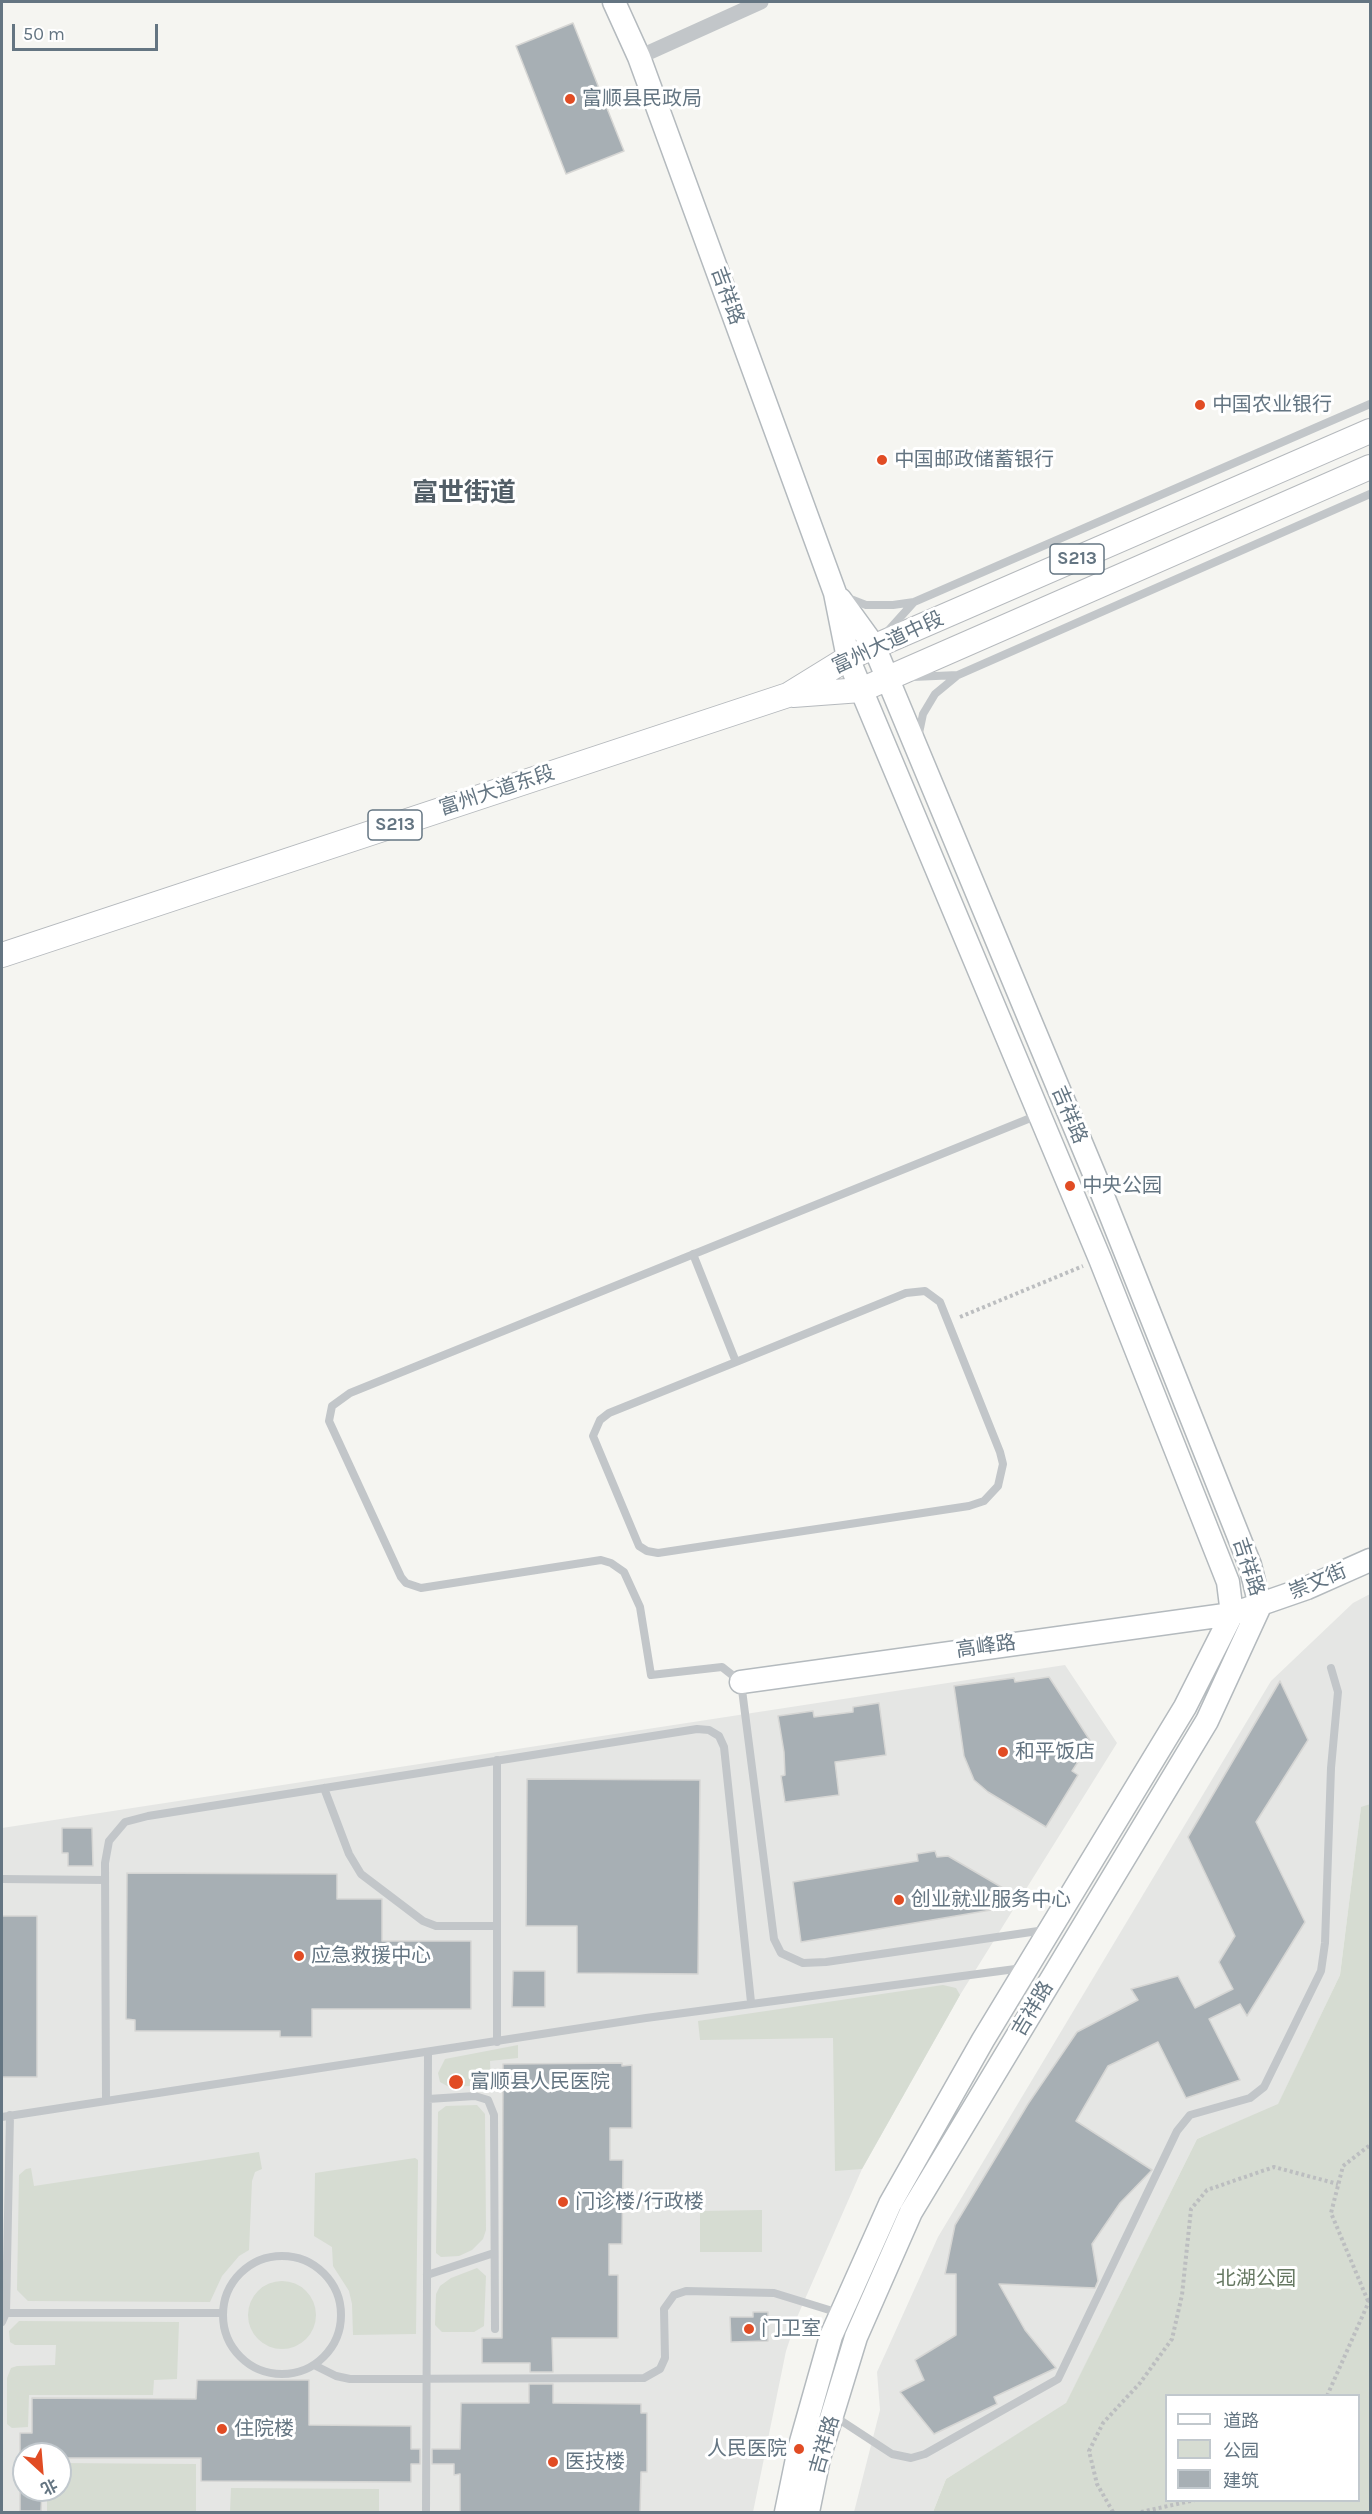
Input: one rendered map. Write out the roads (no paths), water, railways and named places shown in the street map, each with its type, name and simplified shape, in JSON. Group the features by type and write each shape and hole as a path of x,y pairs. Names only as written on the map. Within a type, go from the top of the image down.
{"main road":[{"name":"吉祥路","path":"614,2 639,57 836,593 848,658 1100,1259 1228,1582 1232,1614 1185,1707 1027,1967 890,2204 831,2336 800,2449 786,2512"},
{"name":"富州大道中段","path":"788,695 848,658 874,646 1371,431"},
{"name":"富州大道中段","path":"788,695 861,690 1371,466"},
{"name":"吉祥路","path":"808,2512 819,2458 856,2337 911,2212 1207,1721 1260,1606 1250,1565 1099,1187 874,646 836,593"},
{"name":"富州大道东段","path":"2,955 788,695"},
{"name":"崇文街","path":"1232,1614 1307,1588 1371,1560"},
{"name":"高峰路","path":"741,1682 1232,1614"}],"street":[{"path":"639,57 761,2"}],"lane":[{"path":"836,593 866,605 914,602 1371,405"},
{"path":"916,748 923,714 935,694 958,675 1371,494"},
{"path":"874,646 914,602"},
{"path":"887,678 958,675"},
{"path":"1040,1114 350,1393 332,1406 329,1421 406,1583 421,1588 601,1560 611,1563 624,1572 636,1597 651,1676 722,1667 741,1682 774,1939 781,1953 803,1963 826,1962 1051,1929"},
{"path":"693,1254 736,1362"},
{"path":"916,1290 933,1295 940,1302 1004,1464 998,1486 992,1495 969,1506 658,1553 647,1551 639,1546 629,1527 596,1444 595,1428 609,1413 736,1362 916,1290"},
{"path":"833,2415 892,2454 911,2458 925,2454 1058,2379 1177,2131 1190,2115 1250,2098 1264,2086 1321,1971 1325,1943 1330,1768 1338,1692 1331,1668"},
{"path":"106,2101 105,1880 109,1841 125,1822 148,1815 697,1729 709,1730 719,1736 724,1747 751,2002"},
{"path":"497,1760 497,2042"},
{"path":"324,1788 349,1854 361,1874 423,1922 436,1926 497,1926"},
{"path":"2,1879 105,1880"},
{"path":"2,2322 4,2313 6,2116 751,2002 1027,1967"},
{"path":"426,2512 428,2053"},
{"path":"428,2099 475,2096 488,2100 494,2115 495,2329"},
{"path":"427,2275 494,2253"},
{"path":"275,2256 289,2256 314,2264 333,2283 339,2295 342,2314 333,2346 314,2365 302,2371 282,2374 263,2371 251,2365 232,2347 226,2335 223,2313 226,2296 232,2284 250,2265 275,2256"},
{"path":"314,2365 336,2376 350,2379 644,2378 660,2369 664,2358 664,2308 675,2295 686,2291 774,2293 841,2313"},
{"path":"4,2313 223,2313"}],"place":[{"name":"富顺县民政局","path":"570,99"},
{"name":"中国农业银行","path":"1200,405"},
{"name":"中国邮政储蓄银行","path":"882,460"},
{"name":"中央公园","path":"1070,1186"},
{"name":"和平饭店","path":"1003,1752"},
{"name":"创业就业服务中心","path":"899,1900"},
{"name":"应急救援中心","path":"299,1956"},
{"name":"富顺县人民医院","path":"456,2082"},
{"name":"门诊楼/行政楼","path":"563,2202"},
{"name":"门卫室","path":"749,2329"},
{"name":"住院楼","path":"222,2429"},
{"name":"人民医院","path":"799,2449"},
{"name":"医技楼","path":"553,2462"}],"district":[{"name":"富世街道","path":"464,494"}],"park label":[{"name":"北湖公园","path":"1256,2279"}]}
